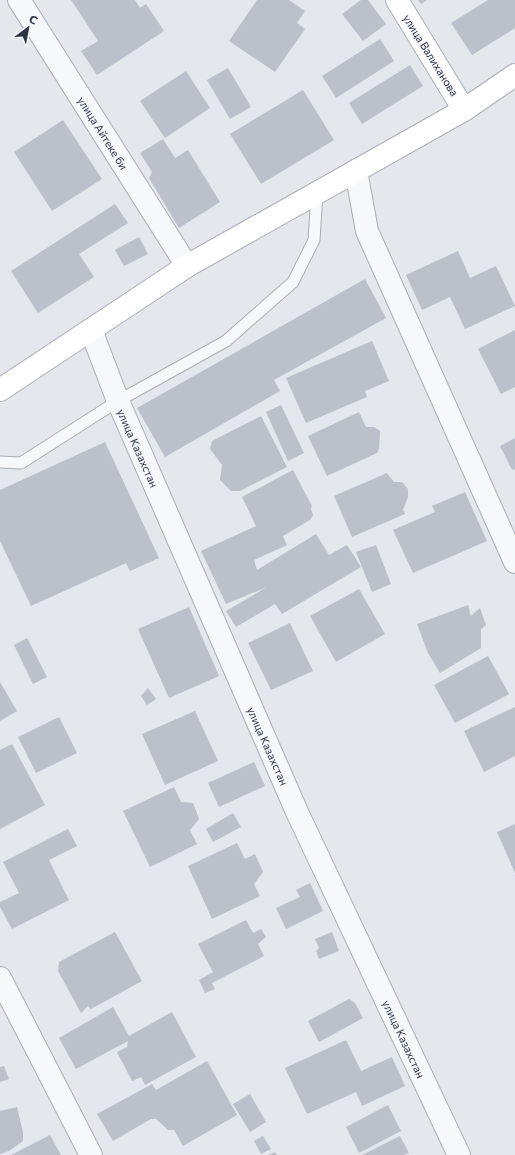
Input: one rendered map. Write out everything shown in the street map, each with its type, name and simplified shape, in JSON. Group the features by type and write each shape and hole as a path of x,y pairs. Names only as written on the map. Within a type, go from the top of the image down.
{"street":[{"name":"улица Айтеке би","path":"19,0 187,266"},
{"name":"улица Валиханова","path":"397,0 464,110"},
{"path":"0,390 187,266 464,110 515,75"},
{"path":"356,171 366,230 515,562"},
{"name":"улица Казахстан","path":"91,330 118,400 297,812 459,1155"},
{"path":"0,978 91,1155"}],"lane":[{"path":"0,462 21,463 118,400 226,341 293,282 314,240 317,193"}],"building":[{"path":"71,0 135,0 140,8 146,4 164,31 97,75 81,51 98,41"},
{"path":"257,0 289,0 305,11 297,23 305,29 275,72 229,41"},
{"path":"361,0 368,0 386,24 363,41 342,14"},
{"path":"418,0 427,0 421,4"},
{"path":"488,0 515,0 515,28 472,55 451,23"},
{"path":"380,39 394,61 336,98 322,76"},
{"path":"410,65 423,86 362,124 349,103"},
{"path":"228,68 251,107 230,119 207,80"},
{"path":"186,71 210,108 165,138 140,101"},
{"path":"303,90 334,140 261,184 230,134"},
{"path":"63,120 102,179 52,211 14,152"},
{"path":"163,139 175,158 188,150 220,202 179,228 149,178 152,172 140,153"},
{"path":"115,204 128,223 79,254 94,277 38,313 11,271"},
{"path":"139,237 148,254 124,266 115,250"},
{"path":"458,251 470,278 496,266 515,306 465,329 450,297 422,310 406,275"},
{"path":"365,279 386,318 274,380 280,391 165,457 137,408"},
{"path":"515,330 515,387 501,394 478,349"},
{"path":"372,341 389,381 365,391 367,397 306,423 286,378"},
{"path":"281,405 304,453 288,461 266,412"},
{"path":"359,412 366,427 374,427 380,431 379,449 377,453 327,476 308,436"},
{"path":"261,416 287,467 240,491 231,491 220,480 222,465 210,449 212,441"},
{"path":"515,438 515,469 512,470 500,446"},
{"path":"105,442 159,558 130,571 126,563 31,606 0,541 0,490"},
{"path":"293,470 312,506 311,509 313,515 310,520 283,536 287,545 254,560 257,570 316,534 329,555 347,545 361,567 282,614 275,604 236,627 226,611 267,587 226,604 201,551 256,526 242,497"},
{"path":"387,473 394,482 402,482 408,489 408,497 403,510 405,514 352,537 334,496"},
{"path":"465,492 487,541 413,573 393,530 435,512 432,506"},
{"path":"376,545 391,584 372,592 356,552"},
{"path":"359,589 385,634 336,662 310,616"},
{"path":"468,605 471,616 480,608 486,625 481,629 481,648 440,673 428,653 417,624"},
{"path":"189,607 219,676 169,698 138,629"},
{"path":"290,623 313,671 271,690 248,643"},
{"path":"27,638 47,677 33,684 14,645"},
{"path":"488,656 509,694 455,723 434,685"},
{"path":"0,682 17,711 0,721"},
{"path":"148,688 156,699 147,705 141,696"},
{"path":"515,707 515,756 484,772 464,731"},
{"path":"195,711 218,761 165,785 142,734"},
{"path":"59,717 77,753 36,773 18,737"},
{"path":"12,744 45,805 0,829 0,750"},
{"path":"254,762 265,786 219,807 208,783"},
{"path":"174,787 181,802 193,803 199,819 190,830 197,844 150,867 123,811"},
{"path":"233,813 241,827 213,842 206,829"},
{"path":"515,824 515,873 497,832"},
{"path":"68,829 77,846 49,860 69,900 12,929 0,907 0,902 19,893 3,862"},
{"path":"237,843 245,859 255,854 263,872 254,884 260,896 212,919 188,866"},
{"path":"310,883 323,911 286,929 276,908 300,897 296,890"},
{"path":"246,920 253,933 261,929 266,937 258,944 264,956 212,983 215,989 205,993 199,980 213,972 198,944"},
{"path":"115,932 142,981 91,1009 88,1006 81,1013 58,971 59,962"},
{"path":"332,932 339,951 319,959 316,951 319,948 315,939"},
{"path":"349,999 355,1003 363,1018 319,1042 308,1021"},
{"path":"113,1007 129,1036 172,1012 196,1057 145,1085 141,1077 132,1081 117,1052 127,1047 128,1041 76,1069 59,1038"},
{"path":"346,1040 361,1071 392,1057 405,1086 362,1106 356,1092 307,1114 285,1068"},
{"path":"207,1061 237,1115 183,1146 174,1130 168,1130 156,1119 151,1119 113,1141 97,1114 152,1084 156,1090"},
{"path":"4,1066 9,1079 0,1082 0,1067"},
{"path":"250,1094 266,1122 250,1132 233,1104"},
{"path":"388,1105 401,1131 359,1153 346,1127"},
{"path":"17,1107 23,1132 23,1141 9,1151 0,1154 0,1111"},
{"path":"50,1135 61,1155 11,1155"},
{"path":"263,1136 271,1149 261,1154 254,1141"},
{"path":"400,1136 409,1153 404,1155 362,1155"},
{"path":"275,1152 277,1155 268,1155"}]}
